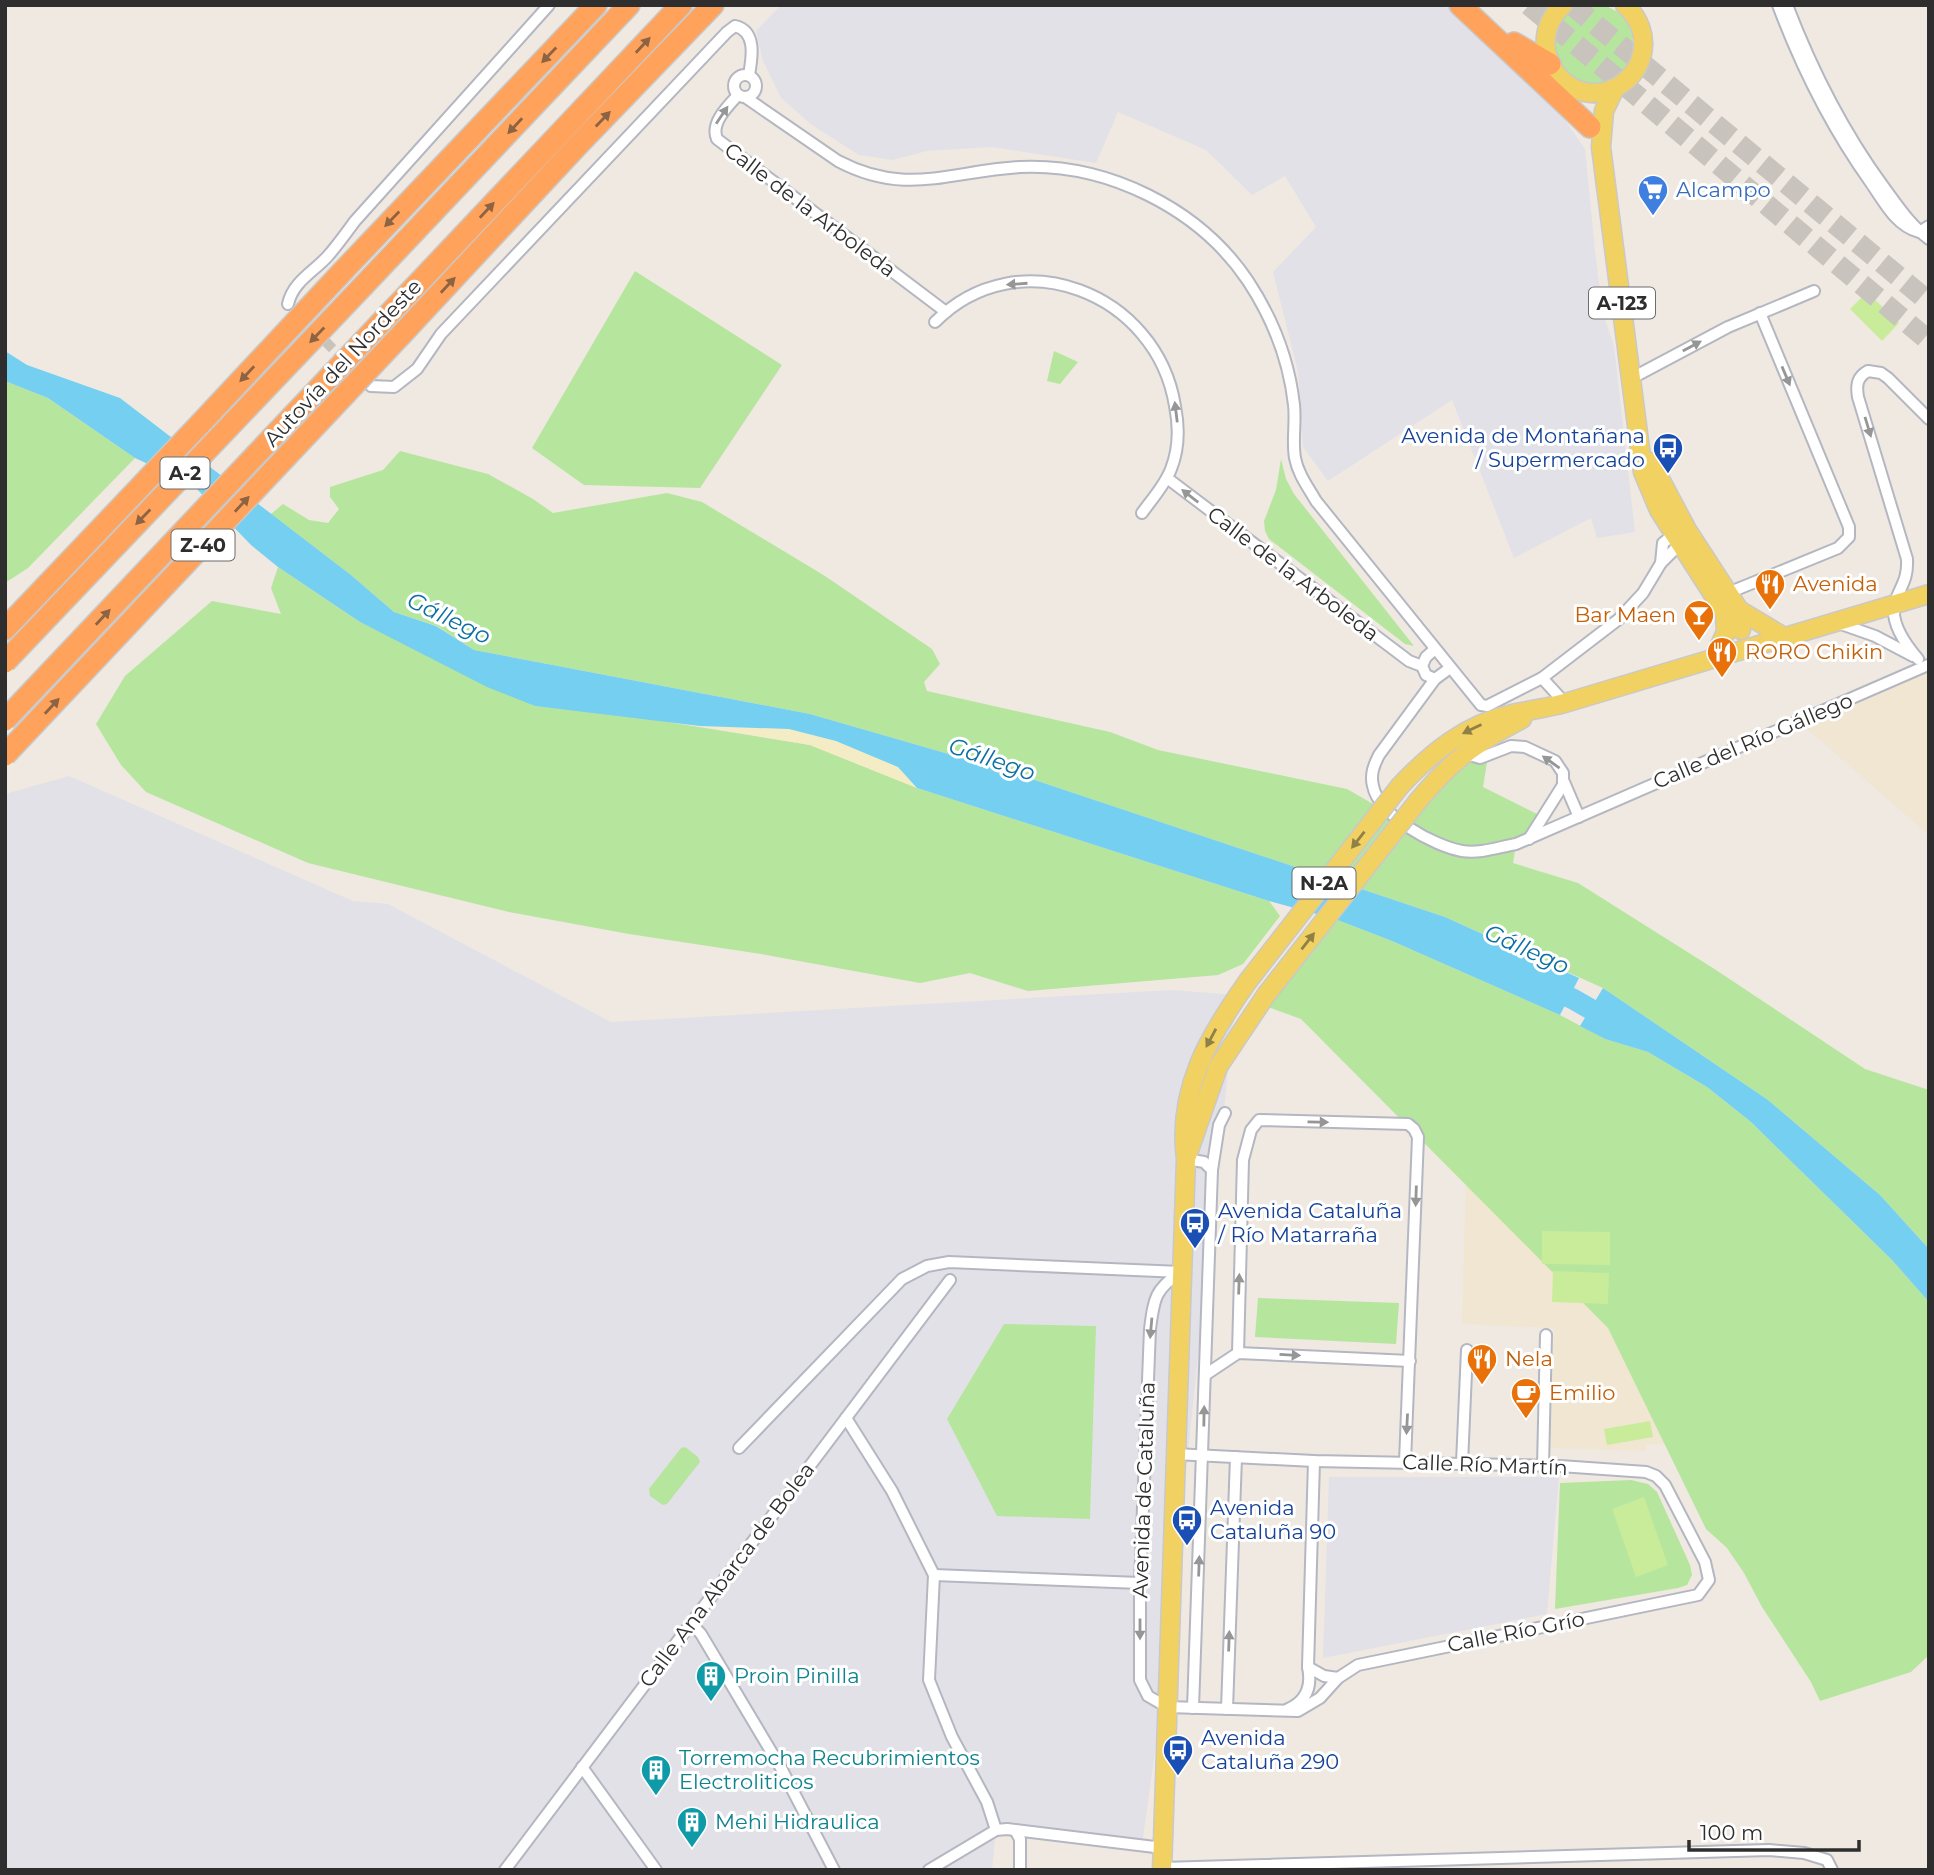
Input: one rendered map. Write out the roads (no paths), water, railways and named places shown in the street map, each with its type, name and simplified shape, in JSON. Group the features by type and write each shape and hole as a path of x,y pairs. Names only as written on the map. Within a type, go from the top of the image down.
{"highway":[{"path":"5,629 596,5"},
{"name":"Autovía del Nordeste","path":"5,662 629,5"},
{"name":"Autovía del Nordeste","path":"5,720 681,5"},
{"name":"Z-40","path":"5,755 577,146 713,5"},
{"path":"1460,5 1590,127"},
{"path":"1477,20 1550,64"}],"main road":[{"path":"1550,64 1546,55 1545,36 1552,18 1563,5"},
{"name":"A-123","path":"1625,5 1639,22 1643,51 1636,69 1615,88 1604,111 1601,147 1639,429 1682,541 1735,617 1784,637"},
{"name":"A-123","path":"1550,64 1567,85 1601,147"},
{"path":"1567,85 1594,92 1615,88"},
{"name":"A-123","path":"1682,541 1728,593 1747,648"},
{"path":"1463,753 1484,738 1537,711 1929,594"},
{"path":"1714,658 1735,617"},
{"name":"Avenida de Cataluña","path":"1162,1869 1186,1159 1183,1133 1190,1088 1217,1028 1248,981 1400,786 1433,753 1468,730 1511,714 1537,711"},
{"name":"Avenida de Cataluña","path":"1186,1159 1218,1067 1242,1028 1418,801 1463,753"}],"street":[{"path":"288,304 290,294 304,276 326,258 355,221 549,5"},
{"path":"1778,5 1806,74 1843,143 1900,222 1910,230 1926,233"},
{"path":"1787,5 1830,105 1877,178 1926,233"},
{"path":"371,386 394,387 416,369 441,334 735,26 742,28 750,40 752,52 749,75 755,80 765,109"},
{"name":"Calle de la Arboleda","path":"749,75 736,79 734,86 741,96 765,109 838,162 854,170 899,181 1020,167 1080,173 1122,184 1152,197 1208,236 1246,278 1275,330 1285,356 1294,407 1295,458 1301,477 1316,501 1475,701 1484,706 1542,678"},
{"name":"Calle de la Arboleda","path":"756,86 751,95 741,96 716,125 714,132 717,139 946,312"},
{"path":"936,322 961,301 985,290 1009,284 1064,286 1085,292 1121,312 1153,345 1171,385 1177,420 1174,460 1167,478 1142,513"},
{"path":"1632,378 1728,327 1814,291"},
{"path":"1728,593 1838,548 1849,537 1849,527 1760,313"},
{"path":"1925,663 1900,632 1894,604 1907,577 1908,559 1857,390 1859,379 1868,371 1874,370 1888,379 1929,419"},
{"name":"Calle de la Arboleda","path":"1167,478 1409,661 1422,666 1426,675 1435,679"},
{"path":"1661,563 1661,547 1682,541"},
{"path":"1565,703 1542,678 1619,619 1643,593 1661,563 1682,541"},
{"path":"1835,622 1875,636 1925,663"},
{"path":"1422,666 1426,657 1435,649"},
{"name":"Calle del Río Gállego","path":"1450,668 1435,679 1391,738 1373,767 1373,787 1382,804 1411,830 1448,848 1475,852 1516,844 1925,663"},
{"path":"1463,753 1480,758 1518,745 1555,761 1563,773 1578,817"},
{"path":"1529,838 1564,782"},
{"path":"1193,1707 1212,1170 1219,1125 1224,1113"},
{"path":"1238,1353 1243,1160 1251,1130 1259,1120 1408,1124 1415,1129 1418,1137 1405,1462"},
{"path":"1186,1159 1204,1162 1212,1170"},
{"path":"738,1448 902,1279 927,1266 949,1262 1181,1272"},
{"name":"Avenida de Cataluña","path":"1167,1707 1149,1696 1140,1680 1140,1583 1153,1306 1160,1287 1181,1272"},
{"name":"Calle Ana Abarca de Bolea","path":"505,1870 950,1279"},
{"path":"1543,1466 1546,1335"},
{"path":"1462,1463 1467,1350"},
{"path":"1205,1375 1238,1353 1410,1361"},
{"path":"846,1418 892,1491 934,1575 929,1680 952,1737 987,1802 996,1830"},
{"name":"Calle Río Martín","path":"1175,1454 1314,1461 1543,1466 1651,1473 1661,1480 1671,1494 1705,1562 1709,1580 1698,1595"},
{"path":"1227,1709 1236,1457"},
{"path":"1285,1710 1296,1706 1311,1681 1308,1667 1314,1461"},
{"path":"934,1575 1140,1583"},
{"name":"Calle Río Grío","path":"1167,1707 1303,1709 1320,1698 1334,1682 1366,1662 1698,1595"},
{"path":"691,1623 701,1634 781,1768 834,1870"},
{"path":"1308,1667 1334,1682"},
{"path":"1311,1681 1325,1686 1334,1682"},
{"path":"582,1767 656,1870"},
{"path":"929,1870 996,1830 1163,1848"},
{"path":"1020,1833 1020,1870"},
{"path":"1162,1869 1769,1850 1804,1853 1829,1865"}],"water":[{"path":"5,351 27,365 120,398 351,575 394,612 436,626 474,650 810,714 1011,772 1445,917 1579,978 1560,1015 1392,941 1335,919 1269,901 917,788 898,767 836,741 789,729 700,726 535,706 487,687 360,622 278,567 251,545 193,485 135,458 48,398 5,381"},
{"path":"1603,988 1768,1100 1880,1195 1929,1249 1929,1302 1892,1260 1751,1122 1707,1087 1648,1052 1605,1039 1580,1026"}],"waterway":[{"name":"Gállego","path":"1544,986 1615,1023"}],"tunnel":[{"path":"1529,5 1929,341"},
{"path":"1572,5 1929,302"},
{"path":"315,331 363,379"}],"place":[{"name":"Alcampo","path":"1653,217"},
{"name":"Avenida de Montañana / Supermercado","path":"1668,475"},
{"name":"Avenida","path":"1770,611"},
{"name":"Bar Maen","path":"1699,642"},
{"name":"RORO Chikin","path":"1722,679"},
{"name":"Avenida Cataluña / Río Matarraña","path":"1195,1250"},
{"name":"Nela","path":"1482,1386"},
{"name":"Emilio","path":"1526,1420"},
{"name":"Avenida Cataluña 90","path":"1187,1547"},
{"name":"Proin Pinilla","path":"711,1703"},
{"name":"Avenida Cataluña 290","path":"1178,1777"},
{"name":"Torremocha Recubrimientos Electroliticos","path":"656,1797"},
{"name":"Mehi Hidraulica","path":"692,1849"}]}
